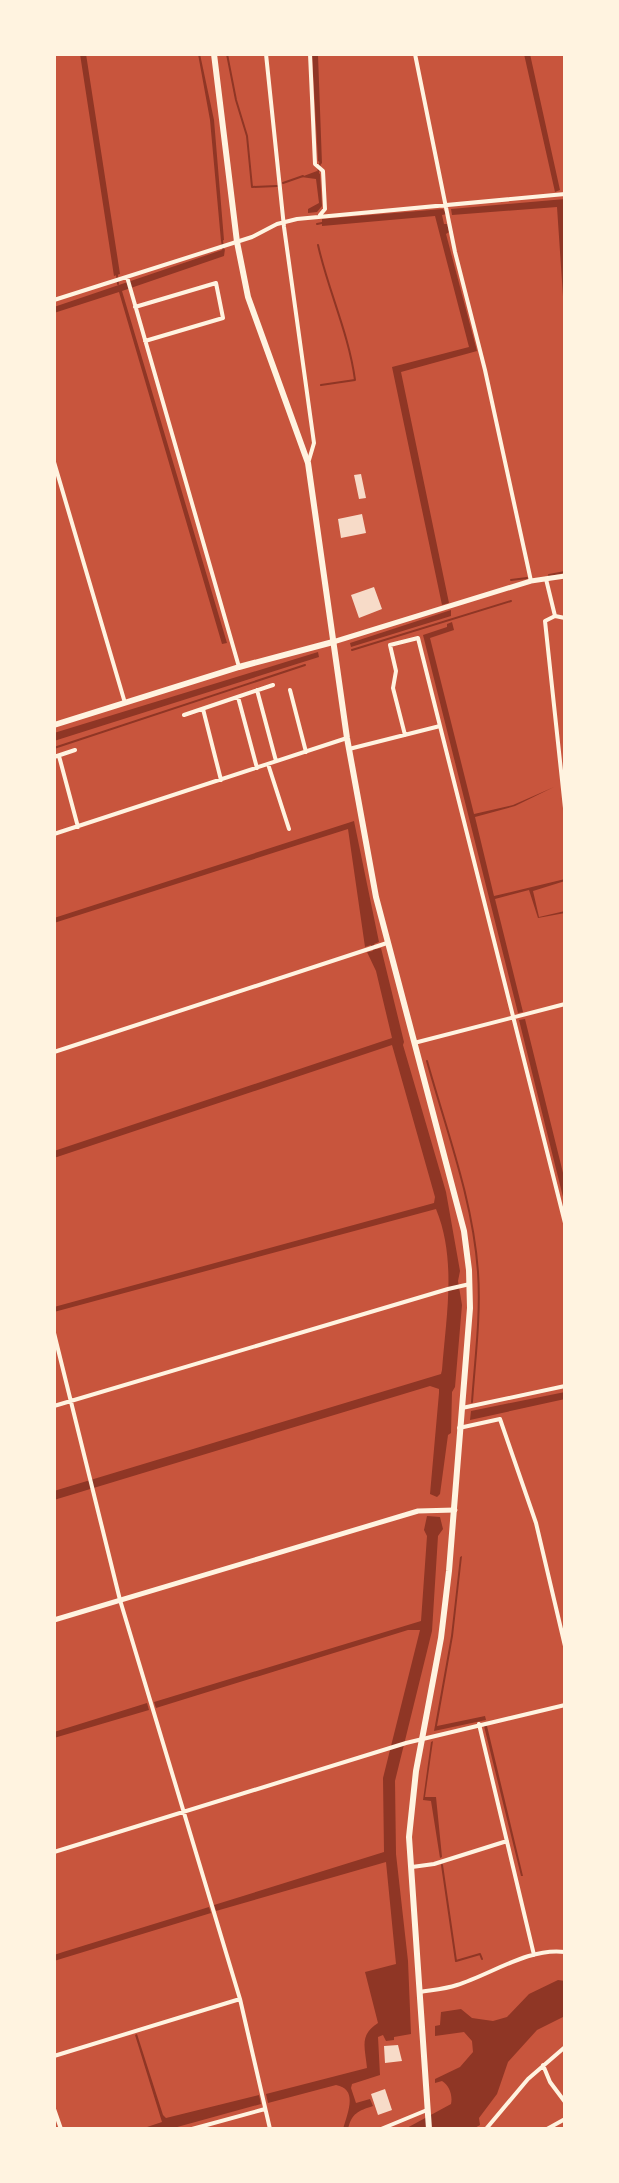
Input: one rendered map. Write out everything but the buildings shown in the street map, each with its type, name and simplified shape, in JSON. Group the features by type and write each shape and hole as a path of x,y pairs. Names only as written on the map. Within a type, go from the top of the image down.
{"main road":[{"path":"214,54 237,242 257,324 308,463 347,738 376,897 464,1231 466,1284 455,1510 441,1638 412,1803 410,1867 429,2129"},
{"path":"54,725 239,667 333,642"}],"street":[{"path":"266,54 284,223 314,443 308,463"},
{"path":"310,54 315,164 323,171 325,209 319,216"},
{"path":"415,54 455,252 485,370 531,581"},
{"path":"54,300 127,279 284,223 319,216 565,194"},
{"path":"127,279 239,667"},
{"path":"135,307 216,283 223,318 145,341"},
{"path":"54,462 125,703"},
{"path":"333,642 531,581 565,576"},
{"path":"546,579 555,616"},
{"path":"565,618 555,616 545,621 565,808"},
{"path":"405,735 393,688 396,671 390,645 418,638 565,1223"},
{"path":"184,715 273,685"},
{"path":"257,690 276,761"},
{"path":"290,690 306,752"},
{"path":"238,697 257,768"},
{"path":"203,709 221,780"},
{"path":"349,749 440,726"},
{"path":"54,834 347,738"},
{"path":"75,750 56,757 78,827"},
{"path":"268,764 289,829"},
{"path":"54,1052 387,943"},
{"path":"414,1043 565,1004"},
{"path":"54,1406 466,1284"},
{"path":"54,1333 120,1600 240,1999 270,2129"},
{"path":"461,1408 565,1386"},
{"path":"459,1428 500,1419 536,1523 565,1646"},
{"path":"54,1620 418,1511 455,1510"},
{"path":"54,1852 422,1738 565,1705"},
{"path":"479,1724 534,1955"},
{"path":"410,1867 434,1864 507,1841"},
{"path":"420,1992 455,1986 534,1955 565,1952"},
{"path":"54,2056 240,1999"},
{"path":"486,2129 543,2065 565,2047"},
{"path":"543,2065 550,2082 565,2102"},
{"path":"54,2109 58,2127"},
{"path":"192,2129 265,2109"},
{"path":"381,2129 427,2110"},
{"path":"547,2129 565,2119"}],"shaded area":[{"path":"80,54 86,54 120,274 114,276"},
{"path":"198,54 214,120 224,240 221,241 210,120"},
{"path":"312,54 318,55 322,164 318,161"},
{"path":"524,54 530,54 560,190 555,192"},
{"path":"317,171 320,174 322,206 317,212 308,213 308,209 319,203 316,179 301,177"},
{"path":"565,199 565,326 557,207 452,215 451,209"},
{"path":"443,209 447,214 442,215 449,232 446,234 477,351 401,372 449,603 442,605 392,367 469,347 435,216 322,226 322,219"},
{"path":"225,249 224,256 122,291 227,643 222,644 119,292 54,313 54,307"},
{"path":"451,610 451,616 351,647 350,643"},
{"path":"452,622 454,630 430,638 474,814 513,805 554,787 515,806 475,817 494,896 565,879 533,891 539,917 565,913 538,918 529,890 495,899 523,1012 518,1013 423,635 447,627"},
{"path":"318,652 319,657 54,741 54,733"},
{"path":"354,821 379,942 374,944 376,949 381,948 403,1045 446,1192 460,1271 458,1281 462,1305 455,1387 452,1392 451,1433 448,1435 440,1494 437,1497 430,1494 439,1389 430,1386 54,1500 54,1491 441,1374 448,1268 436,1209 54,1312 54,1307 434,1203 435,1197 392,1045 54,1158 54,1151 392,1038 376,971 367,952 373,951 371,945 365,947 348,829 54,923 54,918"},
{"path":"525,1019 565,1181 565,1205 519,1020"},
{"path":"565,1392 565,1399 470,1420 471,1411"},
{"path":"427,1516 440,1517 443,1529 438,1536 432,1631 395,1781 396,1854 408,1961 411,2034 386,2041 383,2035 378,2037 380,2075 352,2084 351,2088 356,2103 370,2099 373,2106 356,2113 348,2129 343,2129 350,2103 343,2087 336,2085 268,2103 266,2094 367,2068 366,2037 378,2023 365,1972 396,1964 386,1862 216,1911 214,1905 384,1852 383,1778 420,1630 408,1630 156,1708 154,1702 421,1621"},
{"path":"460,1557 453,1636 437,1726 485,1716 486,1720 434,1731 451,1636"},
{"path":"147,1703 149,1710 54,1738 54,1732"},
{"path":"484,1726 487,1726 523,1876 521,1876"},
{"path":"433,1741 425,1797 436,1797 440,1858 431,1801 423,1800"},
{"path":"209,1907 211,1913 54,1961 54,1955"},
{"path":"558,1980 565,1981 565,2016 537,2030 508,2062 497,2094 479,2118 480,2125 473,2129 405,2129 451,2104 448,2088 442,2081 435,2083 435,2079 460,2067 473,2052 472,2041 464,2032 435,2036 435,2026 440,2025 441,2012 461,2009 472,2018 493,2021 507,2017 529,1994"},
{"path":"137,2034 166,2118 259,2095 261,2104 170,2129 141,2129 162,2122"}],"waterway":[{"path":"227,54 247,136 252,187 277,186"},
{"path":"318,173 320,163"},
{"path":"283,183 303,176"},
{"path":"317,224 322,223"},
{"path":"222,240 223,249"},
{"path":"318,245 355,380 321,385"},
{"path":"117,275 118,284"},
{"path":"549,575 565,572"},
{"path":"511,580 527,578"},
{"path":"352,650 511,601"},
{"path":"54,748 305,665"},
{"path":"427,1061 458,1165 475,1245 479,1304 472,1402"},
{"path":"442,1865 456,1961 480,1954 482,1959"}]}
